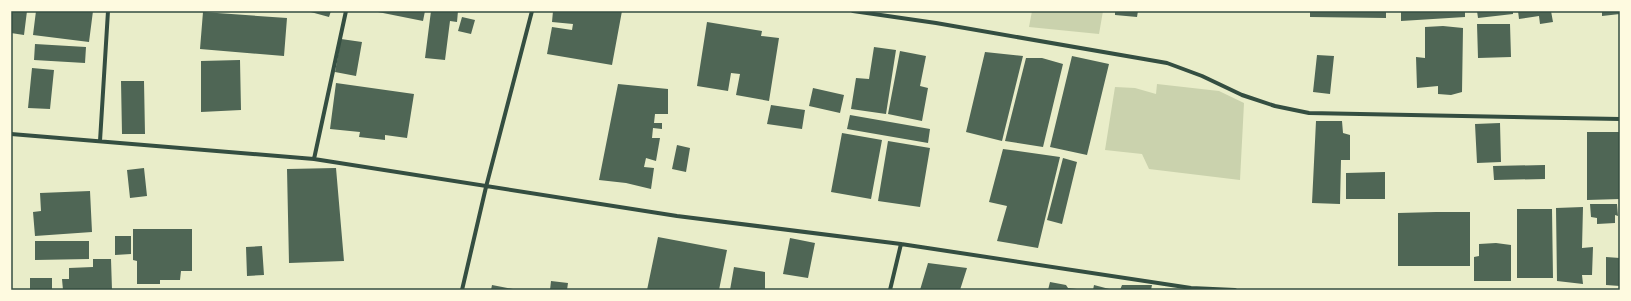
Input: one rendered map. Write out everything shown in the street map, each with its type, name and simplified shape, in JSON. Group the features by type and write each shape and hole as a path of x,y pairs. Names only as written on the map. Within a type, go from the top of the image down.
{"street":[{"path":"100,141 108,11"},
{"path":"314,159 346,11"},
{"path":"462,290 486,187 532,11"},
{"path":"854,11 936,23 1167,63 1202,76 1255,99 1276,106 1309,113 1620,119"},
{"path":"11,134 314,159 678,216 901,244 1191,288 1235,290"},
{"path":"890,290 901,244"}],"green space":[{"path":"1032,11 1103,11 1099,34 1029,27"},
{"path":"1157,84 1219,91 1244,103 1240,180 1149,169 1142,154 1105,150 1115,87 1135,88 1156,94"}],"building":[{"path":"11,11 27,11 24,35 11,33"},
{"path":"36,11 93,11 89,42 33,35"},
{"path":"307,11 331,11 329,17"},
{"path":"373,11 425,11 423,21"},
{"path":"431,11 458,11 457,22 450,21 445,60 425,58"},
{"path":"553,11 622,11 612,65 547,54 552,27 572,30 573,24 552,22"},
{"path":"1115,11 1138,11 1137,17 1115,15"},
{"path":"1310,11 1386,11 1386,18 1310,17"},
{"path":"1401,11 1465,11 1465,17 1401,21"},
{"path":"1477,11 1513,11 1513,14 1478,18"},
{"path":"1518,11 1551,11 1553,22 1540,24 1539,16 1519,19"},
{"path":"1602,11 1620,11 1620,14 1602,16"},
{"path":"203,12 287,18 284,56 200,49"},
{"path":"462,17 475,20 471,34 458,31"},
{"path":"707,22 762,31 761,36 779,38 769,101 736,95 740,74 731,73 728,91 697,86"},
{"path":"1477,24 1510,24 1511,57 1478,58"},
{"path":"1443,26 1463,28 1462,92 1451,95 1438,94 1438,86 1417,88 1416,57 1425,58 1425,27"},
{"path":"341,39 362,42 356,76 335,72"},
{"path":"35,44 86,47 85,63 34,60"},
{"path":"874,47 896,50 886,114 851,109 856,78 869,79"},
{"path":"900,51 926,56 920,86 928,88 922,121 888,114"},
{"path":"985,52 1023,56 1002,141 966,132"},
{"path":"1317,55 1334,56 1330,94 1313,92"},
{"path":"1072,56 1109,64 1087,155 1050,147"},
{"path":"1026,58 1042,58 1063,64 1043,147 1005,141"},
{"path":"240,60 241,110 201,112 201,61"},
{"path":"32,68 54,70 50,109 28,108"},
{"path":"121,81 144,81 145,134 122,134"},
{"path":"336,83 414,94 407,138 385,135 385,140 359,137 360,132 330,129"},
{"path":"618,84 668,89 668,114 655,114 654,123 662,123 662,129 653,128 652,138 660,138 656,161 646,158 644,167 654,168 651,189 626,183 599,180"},
{"path":"813,88 844,95 840,113 809,106"},
{"path":"771,105 805,110 802,129 767,124"},
{"path":"850,115 930,129 928,143 847,129"},
{"path":"1316,121 1342,121 1343,133 1350,135 1350,160 1341,160 1340,204 1312,203"},
{"path":"1500,123 1501,162 1477,163 1475,124"},
{"path":"1587,132 1620,132 1620,199 1587,200"},
{"path":"842,133 882,140 871,199 831,192"},
{"path":"888,141 930,148 920,207 878,201"},
{"path":"677,145 690,148 686,172 672,169"},
{"path":"1003,149 1060,157 1038,248 997,241 1007,206 989,202"},
{"path":"1063,158 1077,162 1062,224 1047,220"},
{"path":"1545,165 1545,179 1494,180 1493,166"},
{"path":"144,168 147,196 130,198 127,170"},
{"path":"336,168 344,261 289,263 287,169"},
{"path":"1385,172 1385,199 1346,199 1346,173"},
{"path":"90,191 92,232 35,236 33,212 41,211 40,193"},
{"path":"1590,204 1617,204 1618,216 1615,215 1615,223 1597,224 1597,218 1591,217"},
{"path":"1583,207 1582,248 1593,247 1592,275 1582,275 1583,284 1557,281 1556,208"},
{"path":"1517,209 1552,209 1553,278 1517,278"},
{"path":"1470,212 1470,266 1398,266 1398,213"},
{"path":"133,229 192,229 192,271 181,271 180,280 160,280 160,284 137,284 137,261 133,260"},
{"path":"115,236 131,236 131,254 115,255"},
{"path":"658,237 727,250 719,290 647,290"},
{"path":"790,238 815,243 808,278 783,274"},
{"path":"35,241 89,241 89,259 35,260"},
{"path":"1496,243 1511,245 1511,281 1474,281 1474,257 1479,256 1479,244"},
{"path":"262,246 264,275 247,276 246,247"},
{"path":"1606,257 1620,258 1620,286 1606,285"},
{"path":"93,259 111,259 112,290 63,290 62,279 69,279 69,268 93,267"},
{"path":"928,263 967,268 960,290 920,290"},
{"path":"734,267 765,272 765,290 730,290"},
{"path":"30,278 52,278 52,290 30,290"},
{"path":"551,281 568,283 567,290 550,290"},
{"path":"1050,282 1066,285 1068,288 1077,290 1048,290"},
{"path":"492,285 513,289 513,290 491,290"},
{"path":"1094,285 1113,290 1093,290"},
{"path":"1122,285 1152,285 1151,290 1120,290"}]}
